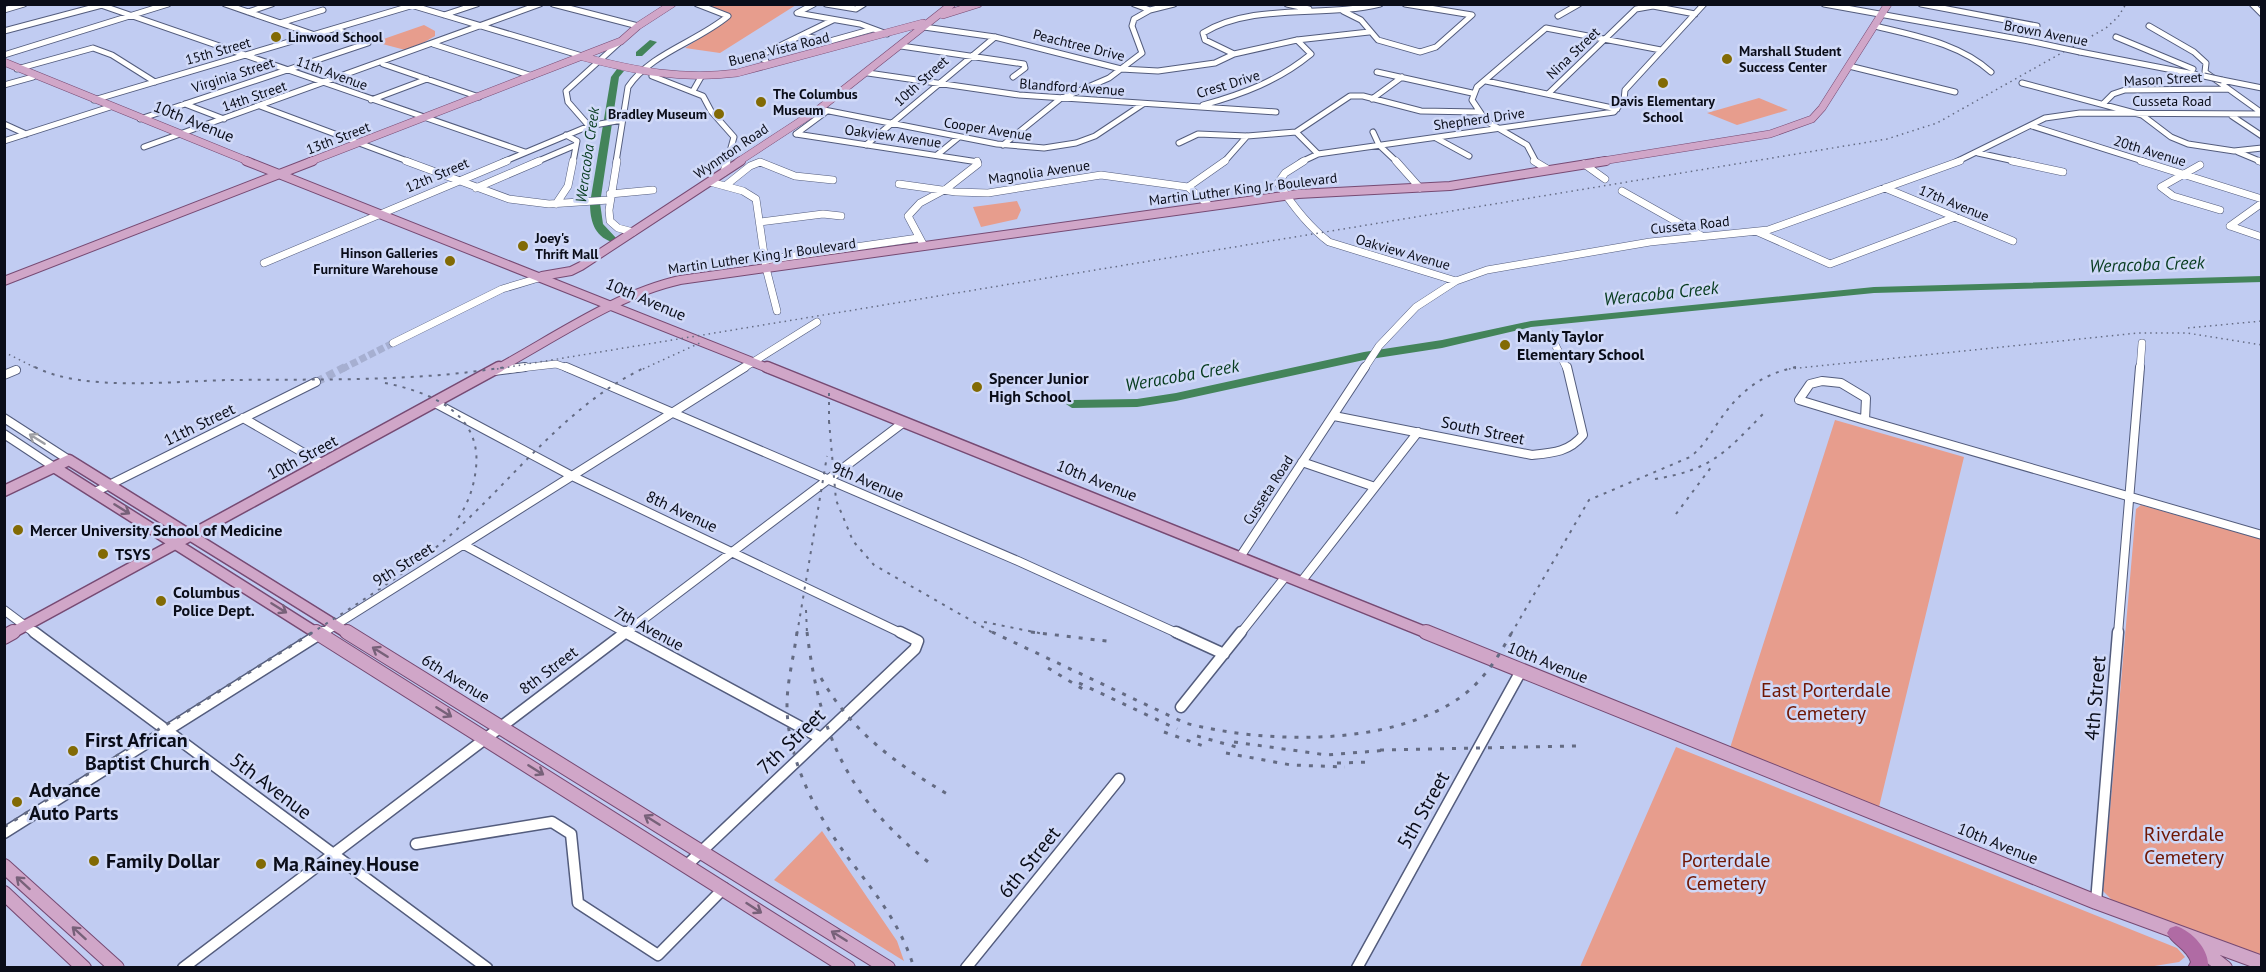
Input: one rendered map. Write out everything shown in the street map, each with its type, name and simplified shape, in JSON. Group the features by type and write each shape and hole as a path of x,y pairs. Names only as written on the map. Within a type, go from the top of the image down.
{"highway":[{"path":"2176,933 2194,948 2200,959 2200,965 2196,968"}],"main road":[{"name":"13th Street","path":"4,281 621,41 638,26 672,4"},
{"name":"Wynnton Road","path":"542,277 571,271 581,266 819,110 952,4"},
{"name":"Buena Vista Road","path":"582,56 652,76 701,77 766,65 903,30 978,4"},
{"name":"Martin Luther King Jr Boulevard","path":"615,305 653,286 766,264 924,246 1286,195 1450,186 1770,134 1797,126 1812,118 1822,108 1888,4"},
{"path":"903,30 916,33"},
{"name":"10th Avenue","path":"4,62 33,77 615,305 750,363 904,422 2096,902 2262,963"},
{"name":"10th Street","path":"4,637 615,305"},
{"path":"4,491 69,460"},
{"name":"6th Avenue","path":"69,460 888,968"},
{"path":"54,467 487,738 848,968"},
{"path":"4,866 117,968"},
{"path":"4,893 84,968"},
{"name":"10th Avenue","path":"2176,933 2196,944 2225,968"}],"street":[{"path":"4,10 24,4"},
{"path":"4,55 168,4"},
{"path":"225,4 315,35"},
{"path":"247,12 272,4"},
{"path":"444,15 477,4"},
{"name":"14th Street","path":"144,147 382,64 540,4"},
{"path":"553,4 638,26"},
{"path":"633,232 618,228 610,221 610,197 628,87 637,72 675,51 728,16 718,10 697,4"},
{"path":"814,4 798,13 860,24 887,34"},
{"path":"826,4 856,9 862,6"},
{"path":"1134,4 1150,10"},
{"path":"1003,145 1060,99 1109,78 1142,53 1132,26 1134,19 1150,10 1174,4"},
{"path":"1234,54 1205,40 1203,33 1224,23 1319,11 1343,11 1380,4"},
{"path":"1343,11 1361,20 1378,40 1420,52 1432,48 1469,20 1472,15 1405,4"},
{"path":"1558,16 1579,4"},
{"path":"1486,81 1618,109 1624,100 1625,90 1704,4"},
{"name":"Brown Avenue","path":"1824,4 2204,74 2262,88"},
{"path":"1921,4 2037,26"},
{"path":"2252,4 2262,14"},
{"path":"4,31 100,5"},
{"name":"11th Avenue","path":"100,5 525,152"},
{"path":"412,5 582,56"},
{"name":"15th Street","path":"94,100 412,5"},
{"path":"1288,5 1319,11"},
{"path":"1288,5 1292,11 1289,15"},
{"name":"Nina Street","path":"1548,94 1636,9 1643,6 1695,14"},
{"path":"279,23 323,10"},
{"path":"766,65 766,61 759,56 835,20"},
{"path":"1875,26 1956,50 1983,63 1991,72"},
{"name":"Peachtree Drive","path":"924,27 994,37 1121,69 1185,69 1215,63 1234,54 1297,40 1369,32"},
{"path":"2149,27 2194,52 2206,63 2204,74"},
{"path":"1549,170 1534,161 1527,145 1497,129 1478,112 1472,100 1472,93 1542,29 1551,28 1661,50"},
{"name":"Virginia Street","path":"140,119 368,43 336,29"},
{"path":"803,36 836,41 873,29"},
{"path":"2116,36 2204,74 2262,114"},
{"name":"10th Street","path":"866,145 941,85 971,55 994,37"},
{"name":"Crest Drive","path":"1194,107 1254,91 1279,80 1311,54 1297,40"},
{"path":"589,126 566,96 569,87 621,41"},
{"path":"434,44 532,76"},
{"path":"901,46 1024,65 1025,68 1013,77"},
{"path":"17,69 83,50 105,51 155,82"},
{"path":"382,64 479,97"},
{"path":"1850,66 1956,92"},
{"path":"1377,72 1472,93"},
{"name":"Blandford Avenue","path":"868,73 941,85 1060,99 1276,112"},
{"path":"652,76 703,96 711,111 734,137 724,172"},
{"path":"4,85 33,77"},
{"path":"693,91 701,77"},
{"path":"1372,99 1402,77"},
{"path":"371,100 427,78"},
{"name":"20th Avenue","path":"2022,82 2142,115 2180,141 2210,149 2234,151"},
{"name":"Mason Street","path":"2104,104 2113,94 2125,90 2228,89"},
{"path":"1179,143 1198,134 1247,136 1296,132 1345,98 1360,96 1421,111 1478,112"},
{"path":"184,104 224,119"},
{"name":"Cooper Avenue","path":"819,110 1003,145 1041,149 1078,143 1116,126 1143,104"},
{"path":"260,106 362,143 457,182 521,202 556,204 591,202 653,190"},
{"path":"4,141 110,107"},
{"name":"Shepherd Drive","path":"1286,195 1278,183 1280,178 1301,162 1318,154 1614,112 1618,109"},
{"name":"Wynnton Road","path":"796,134 827,111"},
{"name":"Cusseta Road","path":"1240,557 1379,346 1416,307 1456,281 1500,267 1702,236 1758,232 1978,153 2032,126 2063,114 2262,114"},
{"path":"2231,115 2262,136"},
{"name":"12th Street","path":"264,263 566,135 605,121 622,120"},
{"path":"4,124 26,134"},
{"name":"20th Avenue","path":"2032,126 2262,201"},
{"path":"1296,132 1318,154"},
{"path":"1373,132 1377,144 1410,171 1420,188"},
{"name":"Oakview Avenue","path":"796,134 977,160 978,164 973,168"},
{"path":"556,204 568,186 576,145 575,138 566,135"},
{"path":"1210,206 1188,187 1223,163 1247,136"},
{"path":"937,155 959,137"},
{"path":"1436,138 1469,156"},
{"path":"476,188 576,145"},
{"path":"2234,151 2262,148"},
{"path":"2234,151 2262,162"},
{"path":"1978,153 2063,172"},
{"path":"725,186 739,178 751,165 758,163 775,165 790,175 832,180"},
{"path":"1584,164 1605,179"},
{"path":"2199,165 2161,187 2173,196 2220,210"},
{"path":"924,246 908,216 912,210 946,189 973,168"},
{"name":"Magnolia Avenue","path":"900,184 988,193 1101,175 1188,187"},
{"path":"710,182 743,191 756,199 766,264 777,311"},
{"name":"17th Avenue","path":"1885,188 2013,241"},
{"path":"1622,191 1702,236"},
{"path":"1286,195 1317,232"},
{"path":"2230,226 2262,201"},
{"path":"760,222 823,214 841,216"},
{"path":"1758,232 1830,264 1955,217"},
{"path":"2230,226 2262,237"},
{"name":"Oakview Avenue","path":"1317,232 1329,242 1456,281"},
{"path":"766,264 918,238"},
{"path":"393,343 502,289 542,277"},
{"name":"9th Street","path":"4,833 166,729 337,626 817,322"},
{"name":"South Street","path":"1301,582 1418,432 1532,455 1561,452 1575,445 1583,435 1566,364 1550,334"},
{"name":"4th Street","path":"2096,902 2142,343"},
{"name":"9th Avenue","path":"494,372 556,364 826,479 1224,654"},
{"path":"4,375 16,369"},
{"path":"1866,420 1866,398 1841,383 1822,381 1810,384 1799,400 1810,404 2131,498 2262,535"},
{"name":"11th Street","path":"95,492 316,382"},
{"name":"8th Avenue","path":"435,403 572,476 918,641"},
{"path":"1334,416 1418,432"},
{"name":"6th Avenue","path":"4,418 69,460"},
{"path":"243,418 323,464"},
{"name":"8th Street","path":"183,968 904,422"},
{"path":"4,434 54,467"},
{"path":"1302,462 1375,487"},
{"name":"7th Avenue","path":"464,545 821,738"},
{"path":"1181,707 1286,576"},
{"name":"5th Avenue","path":"4,610 487,968"},
{"name":"7th Street","path":"687,865 915,649 918,641"},
{"name":"5th Street","path":"1357,968 1521,671"},
{"name":"6th Street","path":"966,968 1119,779"},
{"path":"417,844 552,822 571,834 578,903 658,955 724,888"}],"green space":[{"path":"697,5 796,5 720,53 685,48 731,17 729,13"},
{"path":"424,25 435,31 435,36 409,51 375,42"},
{"path":"1759,98 1788,110 1737,125 1707,113"},
{"path":"1017,201 1021,210 1017,219 981,227 973,207"},
{"name":"East Porterdale Cemetery","path":"1835,420 1964,457 1879,807 1730,748"},
{"name":"Riverdale Cemetery","path":"2141,505 2261,539 2261,956 2112,900 2103,891 2136,509"},
{"name":"Porterdale Cemetery","path":"1676,747 2177,948 2185,957 2179,962 2142,968 1580,967"},
{"path":"822,831 897,941 904,961 774,880"}],"waterway":[{"name":"Weracoba Creek","path":"639,54 653,42"},
{"name":"Weracoba Creek","path":"612,239 603,232 598,224 595,203 615,77 620,71"},
{"name":"Weracoba Creek","path":"1072,404 1137,403 1176,397 1364,356 1442,344 1531,324 1874,290 2262,279"}],"tunnel":[{"path":"342,369 393,343"},
{"path":"316,382 345,367"}],"railway":[{"path":"497,369 1887,139 1937,123 2106,28 2118,17 2126,4"},
{"path":"2188,328 2262,321"},
{"path":"1789,369 2138,333 2187,333 2262,345"},
{"path":"643,369 702,342"},
{"path":"4,352 38,369"},
{"path":"35,367 55,375 78,380 129,383 403,377 506,367"},
{"path":"310,634 414,565 470,517 565,423 617,383 646,367"},
{"path":"1511,634 1589,500 1690,457 1702,446 1741,394 1760,380 1796,367"},
{"path":"385,383 435,399 462,419 471,433 476,449 475,475 467,502 457,520"},
{"path":"829,393 829,421"},
{"path":"1655,479 1690,471 1716,458 1763,414"},
{"path":"829,421 836,500 853,541 874,565 995,634"},
{"path":"829,421 829,429"},
{"path":"797,634 827,456"},
{"path":"1676,514 1712,466"},
{"path":"806,610 807,634"},
{"path":"984,622 1039,633"},
{"path":"4,827 313,632"},
{"path":"797,632 787,705 788,726 798,767 826,825 895,924 914,968"},
{"path":"807,632 820,703 843,763 859,790 879,816 932,865"},
{"path":"992,632 1185,723 1252,735 1289,737 1327,737 1364,733 1399,725 1432,713 1461,697 1477,683 1496,659 1512,632"},
{"path":"1031,632 1039,633"},
{"path":"1039,633 1114,642"},
{"path":"1039,633 1044,634"},
{"path":"1048,668 1086,691"},
{"path":"821,678 833,697 861,731 893,759 949,795"},
{"path":"1079,683 1177,729"},
{"path":"1164,732 1206,747"},
{"path":"1197,736 1240,748"},
{"path":"1234,742 1327,755 1388,750"},
{"path":"1380,750 1578,746"},
{"path":"1226,753 1291,765 1345,767"},
{"path":"1337,763 1373,762"}],"place":[{"name":"Linwood School","path":"276,37"},
{"name":"Marshall Student Success Center","path":"1727,59"},
{"name":"Davis Elementary School","path":"1663,83"},
{"name":"The Columbus Museum","path":"761,102"},
{"name":"Bradley Museum","path":"719,114"},
{"name":"Joey's Thrift Mall","path":"523,246"},
{"name":"Hinson Galleries Furniture Warehouse","path":"450,261"},
{"name":"Manly Taylor Elementary School","path":"1505,345"},
{"name":"Spencer Junior High School","path":"977,387"},
{"name":"Mercer University School of Medicine","path":"18,530"},
{"name":"TSYS","path":"103,554"},
{"name":"Columbus Police Dept.","path":"161,601"},
{"name":"First African Baptist Church","path":"73,751"},
{"name":"Advance Auto Parts","path":"17,802"},
{"name":"Family Dollar","path":"94,861"},
{"name":"Ma Rainey House","path":"261,864"}]}
